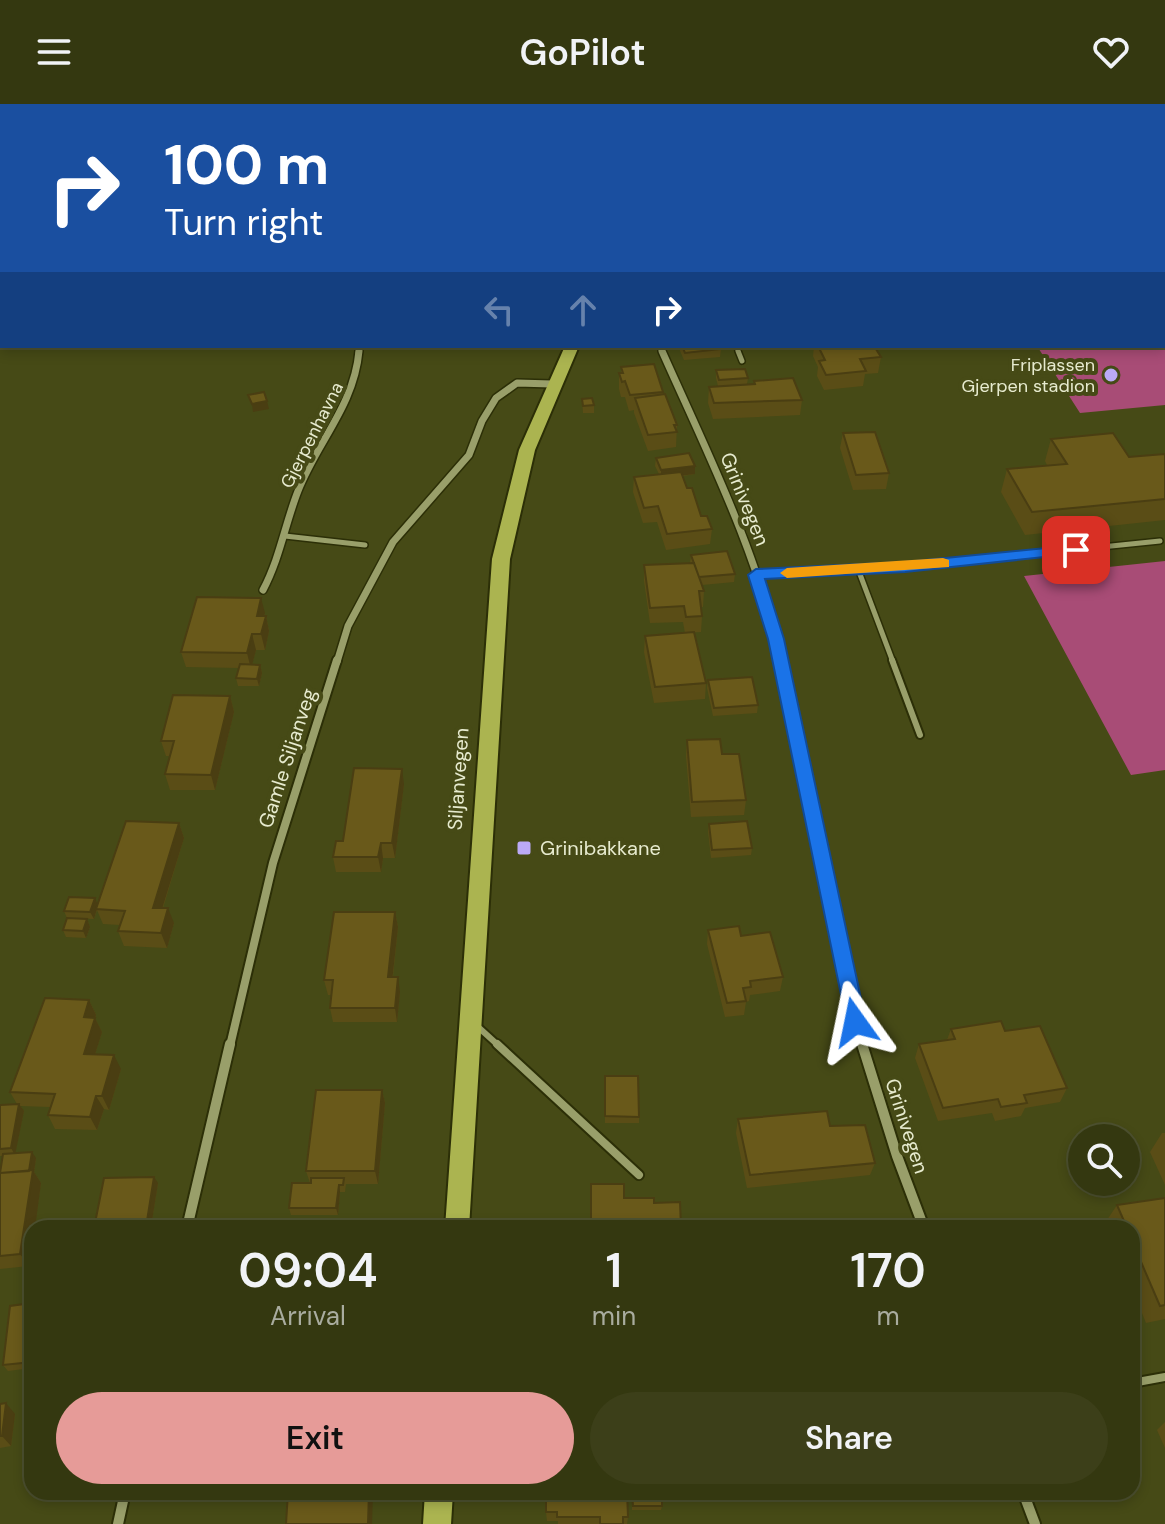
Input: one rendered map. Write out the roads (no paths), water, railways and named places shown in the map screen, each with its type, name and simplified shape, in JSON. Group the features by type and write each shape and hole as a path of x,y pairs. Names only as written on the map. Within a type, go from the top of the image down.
{"main road":[{"name":"Siljanvegen","path":"458,1220 501,559 519,468 552,384 571,348"},
{"path":"437,1524 438,1500"}],"street":[{"name":"Gjerpenhavna","path":"263,590 277,563 298,490 349,398 357,372 359,348"},
{"name":"Grinivegen","path":"661,348 719,480 756,575 776,639 855,1022 897,1156 921,1220"},
{"name":"Gamle Siljanveg","path":"189,1220 273,863 348,626 393,542 469,455 482,421 496,398 517,383 552,384"},
{"path":"118,1524 123,1500"},
{"path":"1026,1500 1035,1524"}],"lane":[{"path":"737,348 742,361"},
{"path":"285,536 365,545"},
{"path":"756,575 950,563 1160,541"},
{"path":"858,569 920,735"},
{"path":"471,1021 639,1175"},
{"path":"1140,1382 1165,1377"}],"place":[{"name":"Friplassen Gjerpen stadion","path":"1111,375"},
{"name":"Grinibakkane","path":"524,848"}]}
